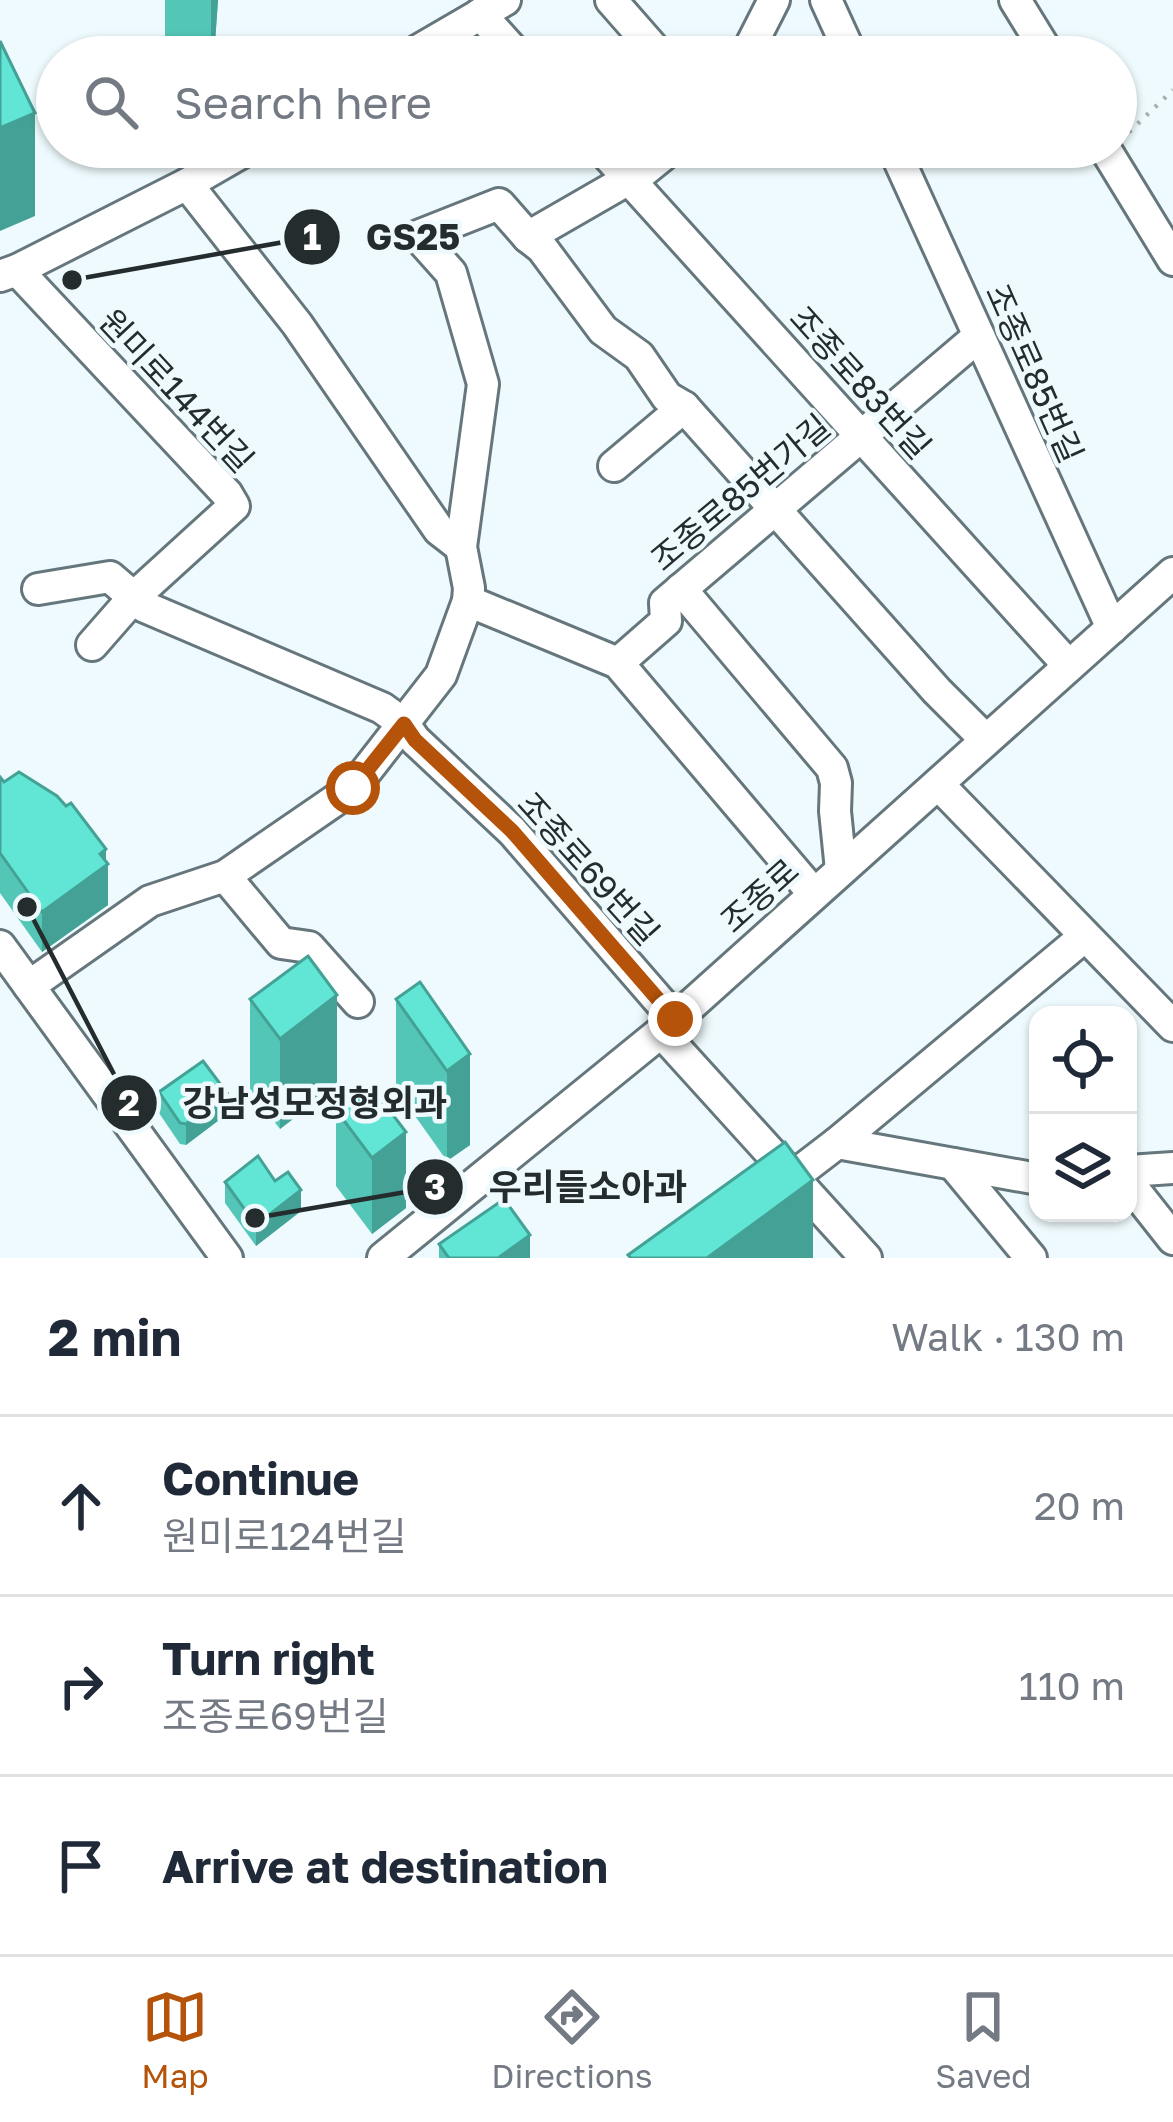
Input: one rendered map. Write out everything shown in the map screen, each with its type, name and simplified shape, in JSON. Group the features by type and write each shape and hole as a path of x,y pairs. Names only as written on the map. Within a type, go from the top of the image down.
{"street":[{"path":"611,0 643,36"},
{"path":"756,36 774,0"},
{"path":"826,0 842,36"},
{"path":"1016,0 1037,36"},
{"path":"443,36 493,7 508,36"},
{"name":"원미로144번길","path":"134,597 234,506 9,273 215,168"},
{"name":"조종로83번길","path":"619,168 1069,666"},
{"path":"528,237 647,168"},
{"name":"조종로85번길","path":"903,168 1112,628"},
{"path":"1117,168 1173,260"},
{"path":"187,184 297,324 439,530 461,547"},
{"path":"29,986 150,901 225,876 353,788 441,675 469,601 461,547 483,384 452,273 418,236 500,204 542,248 603,330 638,356 667,397 684,407 986,740"},
{"name":"조종로85번가길","path":"618,663 666,621 665,602 979,336"},
{"path":"614,466 684,407"},
{"name":"조종로","path":"383,1258 668,1026 1173,573"},
{"name":"조종로69번길","path":"38,589 110,577 145,607 382,708 404,724 415,740 512,831 668,1026 866,1258"},
{"path":"681,589 832,768 841,870"},
{"path":"92,645 134,597"},
{"path":"469,601 618,663 814,894"},
{"path":"938,784 1173,1027"},
{"path":"225,876 280,943 309,946 358,1002"},
{"path":"794,1176 1085,936"},
{"path":"0,946 226,1258"},
{"path":"837,1143 1029,1177"},
{"path":"953,1164 1031,1258"},
{"path":"1137,1170 1173,1168"},
{"path":"1137,1193 1173,1239"}],"path":[{"path":"1137,124 1173,90"}],"building":[{"path":"0,41 35,113 0,128"},
{"path":"19,772 66,806 71,803 106,849 100,854 108,864 42,912 0,853 0,777 4,782"},
{"path":"308,956 337,995 280,1039 250,999"},
{"path":"420,982 470,1054 447,1071 396,999"},
{"path":"203,1061 227,1093 186,1124 180,1123 159,1092"},
{"path":"370,1085 406,1132 372,1158 336,1110"},
{"path":"785,1142 813,1180 707,1258 628,1255"},
{"path":"258,1156 275,1181 288,1172 301,1190 256,1225 225,1182"},
{"path":"504,1199 530,1235 498,1258 449,1258 439,1244"}],"place":[{"name":"GS25","path":"72,280"},
{"name":"강남성모정형외과","path":"27,907"},
{"name":"우리들소아과","path":"255,1218"}],"route":[{"path":"353,788 404,724 415,740 512,831 675,1019"}]}
